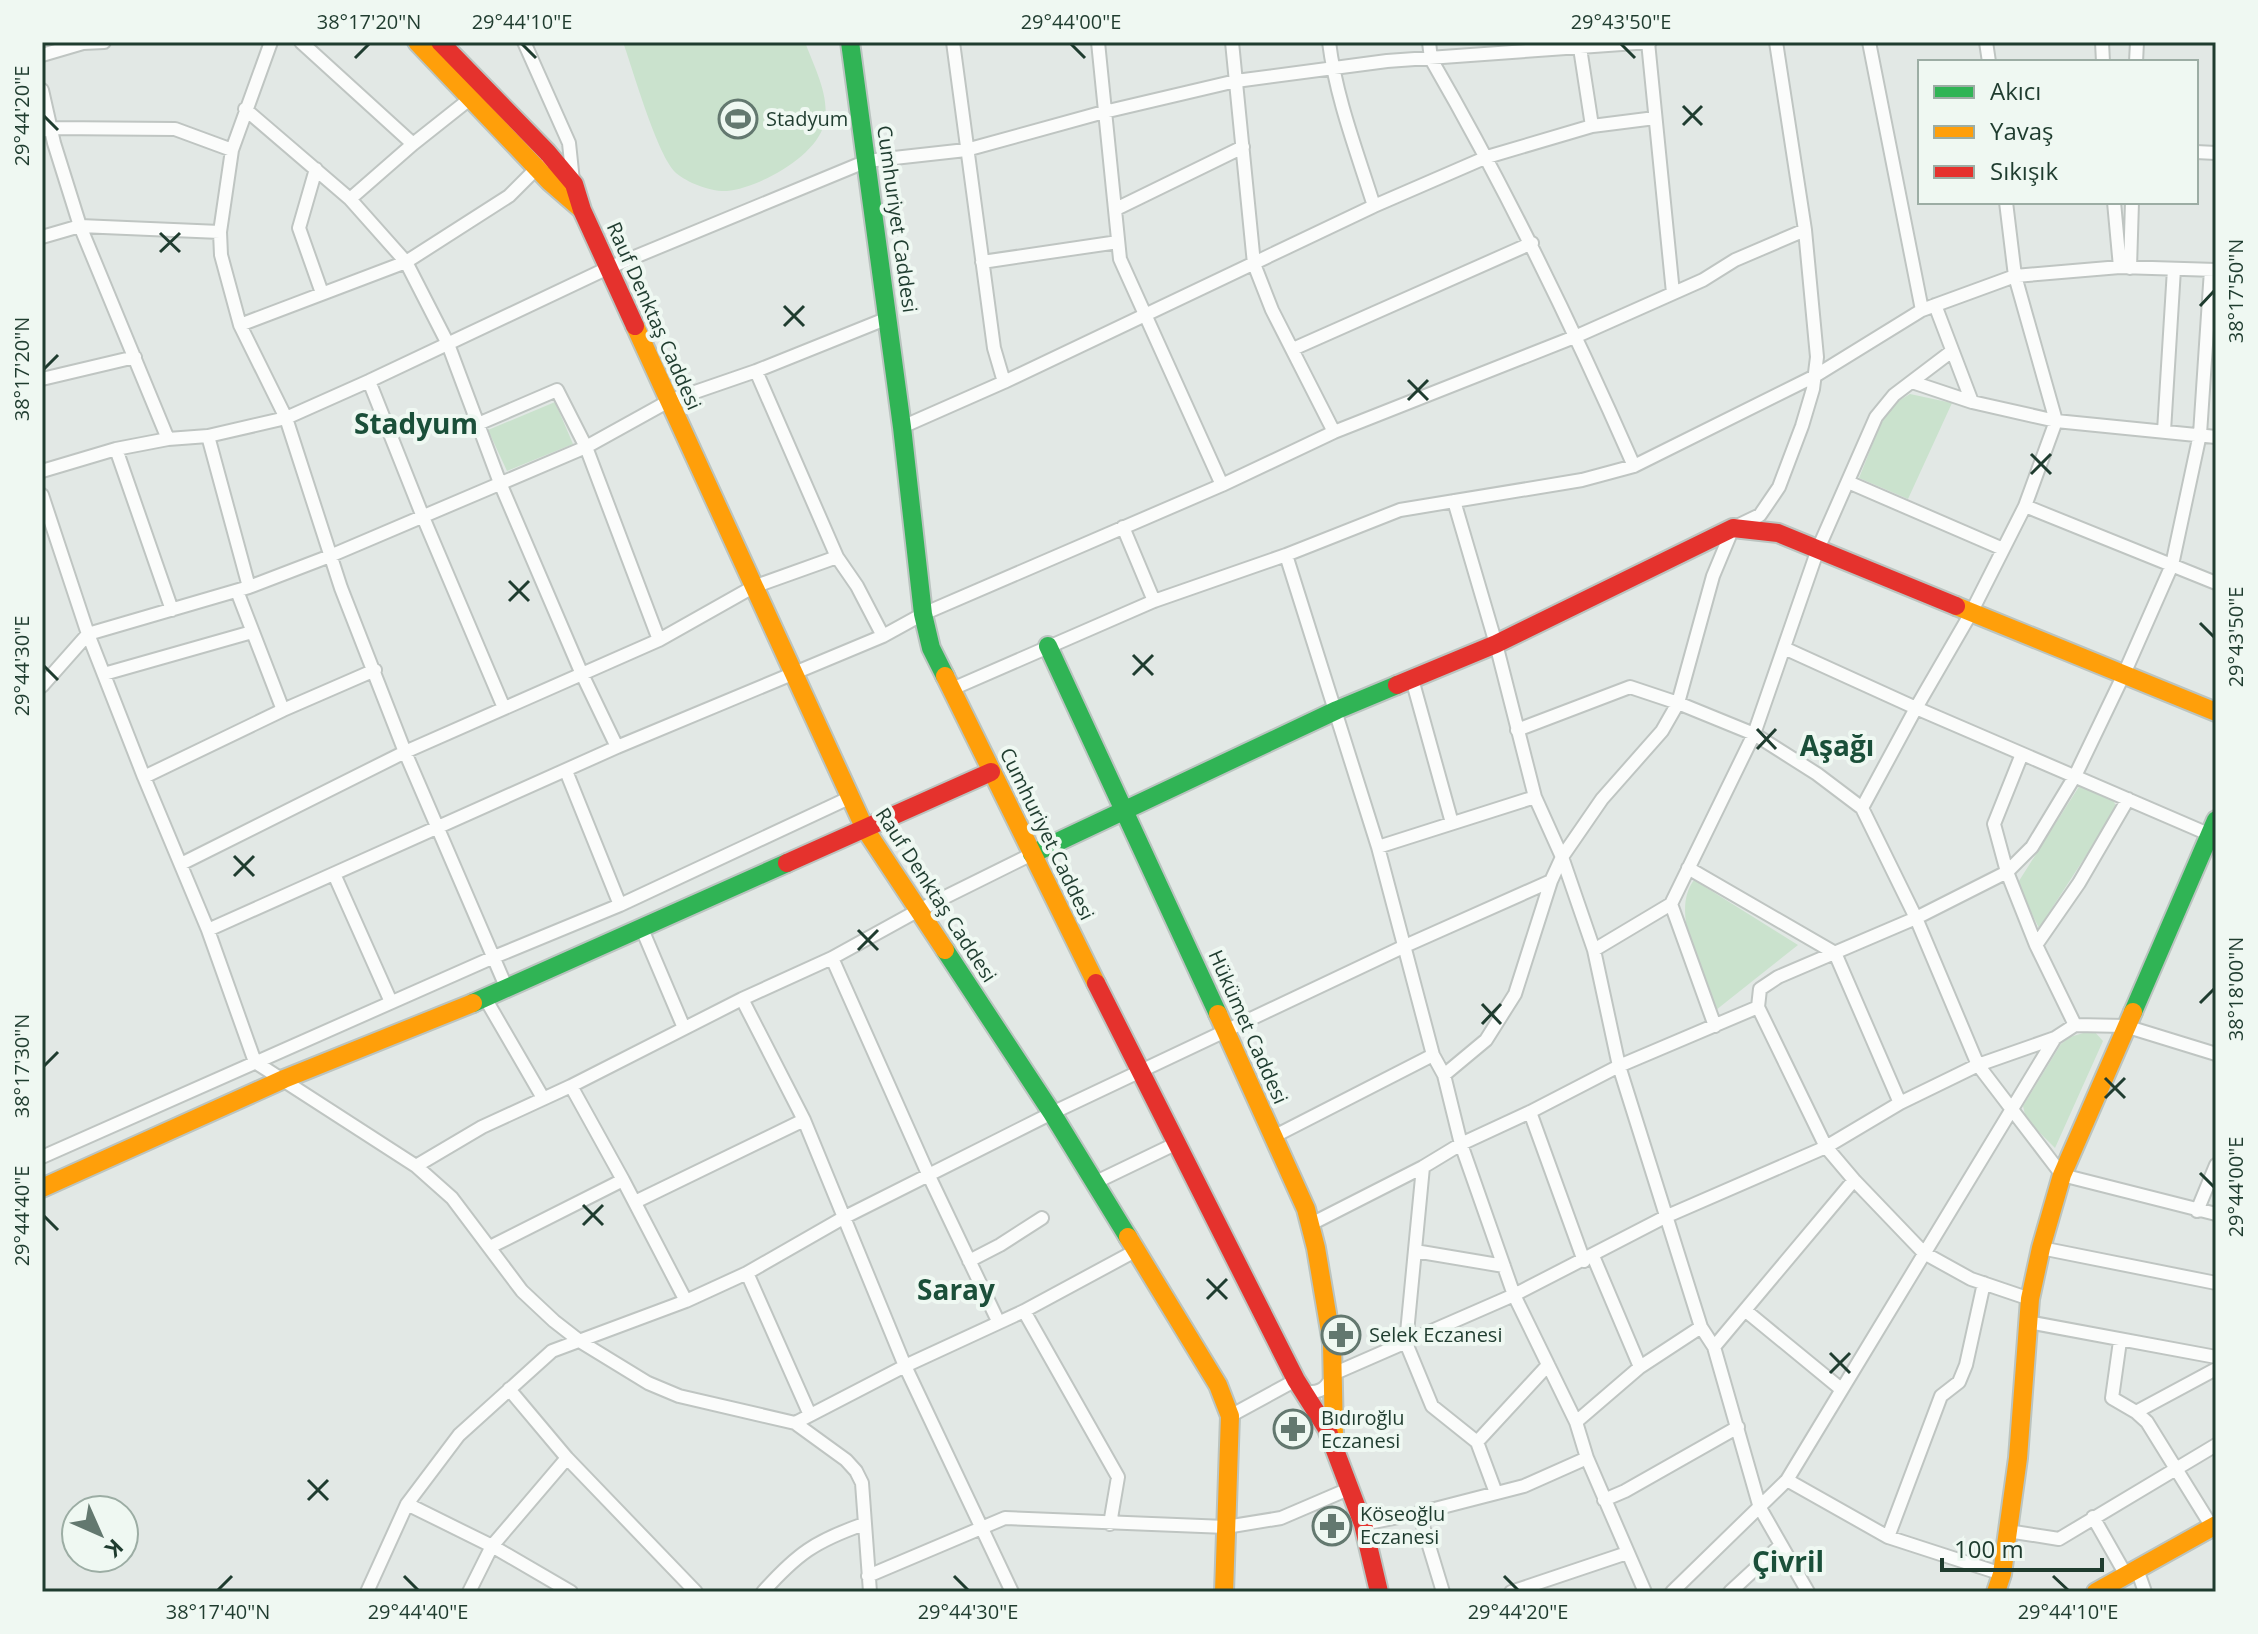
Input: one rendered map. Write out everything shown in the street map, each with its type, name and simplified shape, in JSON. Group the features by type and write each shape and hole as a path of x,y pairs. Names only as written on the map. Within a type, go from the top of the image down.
{"street":[{"path":"42,55 83,43 104,42"},
{"path":"271,42 232,150 220,232 221,255 240,325 286,418 330,556 405,752 507,989"},
{"path":"301,42 413,144"},
{"name":"Rauf Denktaş Caddesi","path":"417,42 471,98 546,165 574,184 608,268 865,829 1052,1113 1218,1385 1230,1416 1224,1592"},
{"name":"Rauf Denktaş Caddesi","path":"440,42 582,210"},
{"path":"524,42 569,143 574,184"},
{"name":"Cumhuriyet Caddesi","path":"850,42 902,427 923,614 931,648 1175,1144 1300,1386 1334,1445 1363,1524 1379,1592"},
{"path":"953,42 994,348 1004,382"},
{"path":"1098,42 1120,259 1143,316 1222,485"},
{"path":"1232,42 1254,264 1272,310 1334,432"},
{"path":"1329,42 1332,67 1374,206"},
{"path":"1429,42 1431,59 1532,243 1634,466"},
{"path":"42,471 116,449 168,439 208,436 286,418 608,268 867,161 966,150 1104,112 1236,81 1332,67 1554,46 1580,48 1649,42 1673,293"},
{"path":"416,1166 482,1127 832,958 919,910 1125,808 1337,710 1496,644 1760,515 1779,487 1802,426 1817,357 1805,230 1776,42"},
{"path":"1869,42 1922,310"},
{"path":"1580,48 1592,126"},
{"path":"42,90 46,130 80,226 168,439"},
{"path":"350,199 471,98"},
{"path":"245,109 350,199 406,262 448,344 500,483 581,672 617,747"},
{"path":"902,427 1004,382 1374,206 1487,157 1592,126 1655,118"},
{"path":"46,130 175,129 232,150"},
{"path":"1116,209 1243,147"},
{"path":"240,325 406,262 509,196 546,165"},
{"path":"316,169 299,228 322,293"},
{"path":"1862,808 1971,613 2025,506 2056,421 2015,276 2006,204"},
{"path":"2114,204 2125,268"},
{"path":"2125,268 2132,204"},
{"path":"42,237 80,226 220,232"},
{"path":"208,930 617,747 883,636 923,614 1222,485 1334,432 1577,336 1805,230"},
{"path":"982,262 1118,242"},
{"path":"1293,349 1532,243"},
{"path":"952,689 1154,601 1286,555 1400,510 1582,480 1634,466 1815,376 1922,310 2015,276 2125,268 2213,270 2200,434 2172,565 2075,776 2032,847 2007,872 1916,918 1778,977 1760,989 1758,1007 1826,1147 1854,1180 1924,1253 1984,1283 2030,1299"},
{"path":"2164,431 2174,269"},
{"path":"1935,305 1972,402"},
{"path":"42,686 88,634 243,589 330,556 586,447 669,401 756,371 888,318"},
{"path":"1594,950 1671,904 1754,734 1818,549 1880,411 1894,395 1952,351"},
{"path":"42,379 135,357"},
{"path":"756,371 837,557 857,586 883,636"},
{"path":"369,381 504,708"},
{"path":"1912,382 1972,402 2056,421 2216,437"},
{"path":"478,424 557,390 586,447 659,640"},
{"path":"208,436 252,632 283,710"},
{"path":"116,449 172,610"},
{"path":"1848,482 2003,549"},
{"path":"42,495 88,634 208,930 255,1062 416,1166 452,1198 538,1307 581,1342 648,1383 679,1396 795,1423 846,1460 856,1471 865,1497 864,1524 870,1592"},
{"path":"1454,501 1496,644 1535,797 1562,857 1594,950 1619,1066 1665,1217 1701,1327 1714,1347 1760,1508 1808,1592"},
{"path":"2025,506 2216,583"},
{"path":"1123,527 1154,601"},
{"path":"1733,528 1778,533 2216,712"},
{"path":"1444,1075 1486,1040 1515,994 1551,881 1562,857 1602,799 1662,731 1678,703 1713,576 1733,528"},
{"path":"1286,555 1378,847 1433,1055 1444,1075 1461,1144 1514,1295 1576,1422 1604,1500 1645,1592"},
{"path":"181,864 405,752 659,640 753,587 837,557"},
{"path":"104,674 252,632"},
{"name":"Hükümet Caddesi","path":"1048,646 1125,808 1311,1224 1328,1317 1334,1445"},
{"path":"1784,648 2022,754 2214,831 2125,1026 2062,1175 2041,1248 2030,1299 2018,1458 1999,1583 1888,1537 1787,1480"},
{"path":"144,777 375,670"},
{"path":"1412,679 1452,823"},
{"path":"1517,730 1630,687 1754,734 1817,774 1862,808 1916,918 1978,1065 2062,1175 2216,1214"},
{"path":"2022,754 1994,824 2007,872 2036,945 2075,1025"},
{"path":"566,771 620,905"},
{"path":"42,1188 284,1079 507,989 991,772"},
{"path":"1378,847 1535,797"},
{"path":"42,1157 494,957 620,905 849,798"},
{"path":"2036,945 2079,883 2128,799"},
{"path":"1688,868 1835,953 1900,1103"},
{"path":"334,874 391,1002"},
{"path":"367,1592 407,1504 459,1435 552,1351 686,1301 747,1273 843,1218 1052,1113 1405,946 1551,881"},
{"path":"1671,904 1715,1026"},
{"path":"642,929 684,1028"},
{"path":"832,958 929,1176 998,1321"},
{"path":"485,998 543,1098"},
{"path":"742,999 804,1120 905,1366 1012,1592"},
{"path":"1311,1224 1423,1167 1461,1144 1619,1066 1758,1007"},
{"path":"1230,1416 1300,1386 1319,1392 1325,1389 1333,1374 1514,1295 1589,1259 1665,1217 1826,1147 1900,1103 1978,1065 2055,1038 2075,1025 2125,1026 2213,1053 2216,1038"},
{"path":"1672,1592 1787,1480 2055,1038"},
{"path":"1273,1137 1433,1055"},
{"path":"571,1086 686,1301"},
{"path":"1530,1112 1589,1259 1640,1367"},
{"path":"635,1202 804,1120"},
{"path":"1094,1183 1175,1144"},
{"path":"2197,1211 2216,1165"},
{"path":"1423,1167 1406,1343 1432,1406 1477,1442 1496,1493"},
{"path":"490,1247 623,1180"},
{"path":"1714,1347 1854,1180"},
{"path":"969,1261 1042,1218"},
{"path":"2041,1248 2216,1283"},
{"path":"795,1423 905,1366 1024,1311 1137,1250"},
{"path":"1415,1251 1504,1266"},
{"path":"747,1273 810,1415"},
{"path":"1888,1537 1941,1396 1959,1382 1966,1365 1984,1283"},
{"path":"1024,1311 1118,1477 1110,1524"},
{"path":"1746,1311 1841,1389"},
{"path":"2028,1322 2216,1357"},
{"path":"1576,1422 1640,1367 1701,1327"},
{"path":"2096,1592 2214,1526 2147,1422 2112,1398 2120,1341"},
{"path":"1477,1442 1548,1365"},
{"path":"2136,1412 2216,1369"},
{"path":"509,1389 567,1458 696,1592"},
{"path":"1604,1500 1738,1427"},
{"path":"2008,1531 2059,1539 2216,1445"},
{"path":"469,1592 492,1546 567,1458"},
{"path":"1363,1524 1524,1486 1587,1458"},
{"path":"868,1576 983,1530 1005,1518 1226,1527 1281,1518 1351,1488"},
{"path":"407,1504 492,1546 571,1592"},
{"path":"1419,1513 1443,1592"},
{"path":"2093,1517 2145,1592"},
{"path":"763,1592 798,1556 816,1543 864,1524"},
{"path":"1730,1592 1781,1545"},
{"path":"1511,1592 1627,1553"}],"green space":[{"name":"Stadyum","path":"623,42 805,42 825,103 826,114 819,136 798,159 754,184 727,191 693,183 676,173 661,149"},
{"path":"1910,394 1952,403 1908,499 1859,478 1887,408"},
{"path":"555,402 573,444 507,471 488,430"},
{"path":"2080,785 2113,800 2117,808 2039,928 2017,884"},
{"path":"1694,880 1798,945 1716,1010 1687,926 1687,894"},
{"path":"2093,1030 2103,1041 2055,1148 2026,1119 2023,1106 2061,1044 2070,1037"}],"traffic: fast":[{"path":"850,42 902,427 923,614 931,648 945,676"},
{"path":"1048,646 1218,1014"},
{"path":"1032,854 1337,710 1397,685"},
{"path":"2133,1012 2216,820"},
{"path":"473,1003 787,863"},
{"path":"945,950 1052,1113 1128,1237"}],"traffic: slow":[{"path":"417,42 550,182 580,208"},
{"path":"635,326 865,829 945,950"},
{"path":"1956,606 2216,712"},
{"path":"945,676 1096,983"},
{"path":"42,1188 284,1079 473,1003"},
{"path":"1996,1592 2002,1574 2018,1458 2030,1299 2041,1248 2062,1175 2133,1012"},
{"path":"1218,1014 1306,1209 1332,1343 1334,1436"},
{"path":"1128,1237 1218,1385 1230,1416 1224,1592"},
{"path":"2096,1592 2216,1525"}],"traffic: jam":[{"path":"440,42 574,184 582,210 635,326"},
{"path":"1397,685 1496,644 1733,528 1778,533 1956,606"},
{"path":"787,863 991,772"},
{"path":"1096,983 1296,1380 1327,1429 1363,1524 1379,1592"}],"place":[{"name":"Stadyum","path":"738,119"},
{"name":"Selek Eczanesi","path":"1341,1335"},
{"name":"Bıdıroğlu Eczanesi","path":"1293,1429"},
{"name":"Köseoğlu Eczanesi","path":"1332,1526"}],"district":[{"name":"Stadyum","path":"416,424"},
{"name":"Aşağı","path":"1837,746"},
{"name":"Saray","path":"956,1290"},
{"name":"Çivril","path":"1788,1562"}]}
